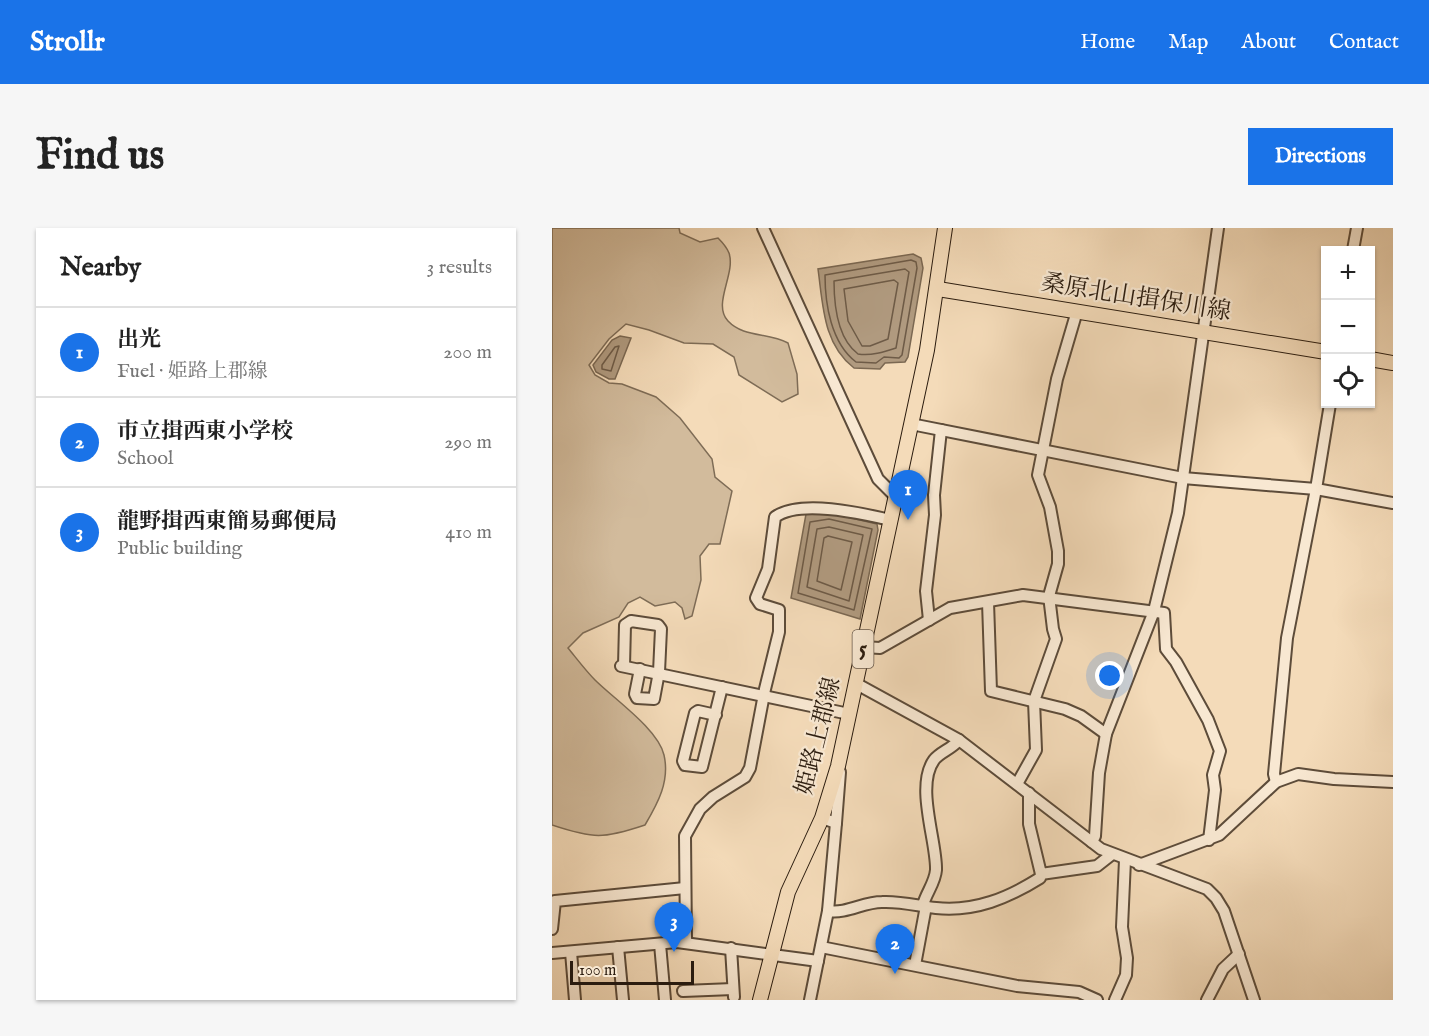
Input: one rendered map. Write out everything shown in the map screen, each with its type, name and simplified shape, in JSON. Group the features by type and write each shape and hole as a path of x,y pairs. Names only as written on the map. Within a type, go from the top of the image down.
{"main road":[{"name":"姫路上郡線","path":"760,1000 794,874 822,818 838,766 938,289 945,228"},
{"name":"桑原北山揖保川線","path":"938,289 1321,351"},
{"path":"1375,360 1393,363"}],"street":[{"path":"763,228 878,479 895,496"},
{"path":"1092,842 1095,836 1099,773 1106,734 1154,611 1178,513 1218,228"},
{"path":"1354,246 1357,228"},
{"path":"1017,784 1036,750 1034,701 1056,639 1049,596 1058,564 1058,551 1050,507 1038,475 1057,379 1077,311"},
{"path":"1276,782 1274,774 1287,638 1317,489 1329,408"},
{"path":"911,424 1183,478 1317,489 1393,503"},
{"path":"929,620 926,591 935,515 934,495 940,430"},
{"path":"686,942 684,848 690,824 713,797 745,777 754,755 781,615 776,608 760,604 756,598 768,569 775,517 791,509 829,509 890,520"},
{"path":"863,646 880,648 950,608 1023,595 1049,596 1164,613 1166,649 1176,662 1208,720 1220,751 1213,775 1215,790 1209,840"},
{"path":"987,602 988,662 992,691 1081,716 1106,734"},
{"path":"640,669 635,694 637,698 654,699 659,672 661,629 658,625 631,621 625,625 622,666 659,672 849,714"},
{"path":"855,683 959,740 1111,855 1207,889 1224,911 1254,1000"},
{"path":"716,715 698,711 695,713 683,761 685,765 702,768 716,715 722,687"},
{"path":"915,965 925,906 936,869 928,825 930,770 936,757 947,752 959,740"},
{"path":"810,1000 828,911 840,773 838,766"},
{"path":"1139,865 1144,861 1219,835 1276,782 1298,774 1393,782"},
{"path":"828,911 844,912 880,902 953,908 989,904 1014,895 1040,878 1041,874 1029,824 1027,797 1029,793"},
{"path":"822,818 836,823"},
{"path":"1041,874 1098,866 1111,855"},
{"path":"1115,1000 1126,975 1127,958 1122,927 1125,860"},
{"path":"552,929 555,901 685,888"},
{"path":"552,953 686,942 818,961"},
{"path":"660,944 665,1000"},
{"path":"618,947 623,1000"},
{"path":"821,947 1017,986 1079,992 1098,1000"},
{"path":"683,991 733,993 731,948"},
{"path":"571,952 575,1000"},
{"path":"1208,1000 1223,969 1239,954"}],"shaded area":[{"path":"552,228 679,228 680,233 700,242 718,238 728,251 730,261 722,306 728,321 749,333 772,337 788,343 797,374 798,394 782,402 739,375 734,357 713,344 684,343 626,324 609,339 589,365 595,375 609,383 622,384 656,397 680,418 712,459 715,477 732,491 720,544 709,544 700,556 701,580 692,616 685,619 682,608 675,602 655,606 640,597 628,603 619,617 583,633 568,648 595,680 645,725 660,745 664,755 665,774 662,792 645,825 619,833 598,836 552,825"}],"water":[{"path":"913,254 921,258 923,268 908,357 905,362 885,363 880,369 854,368 844,358 830,336 823,310 818,269"},
{"path":"620,336 631,338 615,379 609,379 596,372 593,365 612,340"},
{"path":"830,513 877,524 878,530 860,619 791,598 806,514"}],"place":[{"name":"出光","path":"908,520"},
{"name":"龍野揖西東簡易郵便局","path":"674,952"},
{"name":"市立揖西東小学校","path":"895,974"}]}
